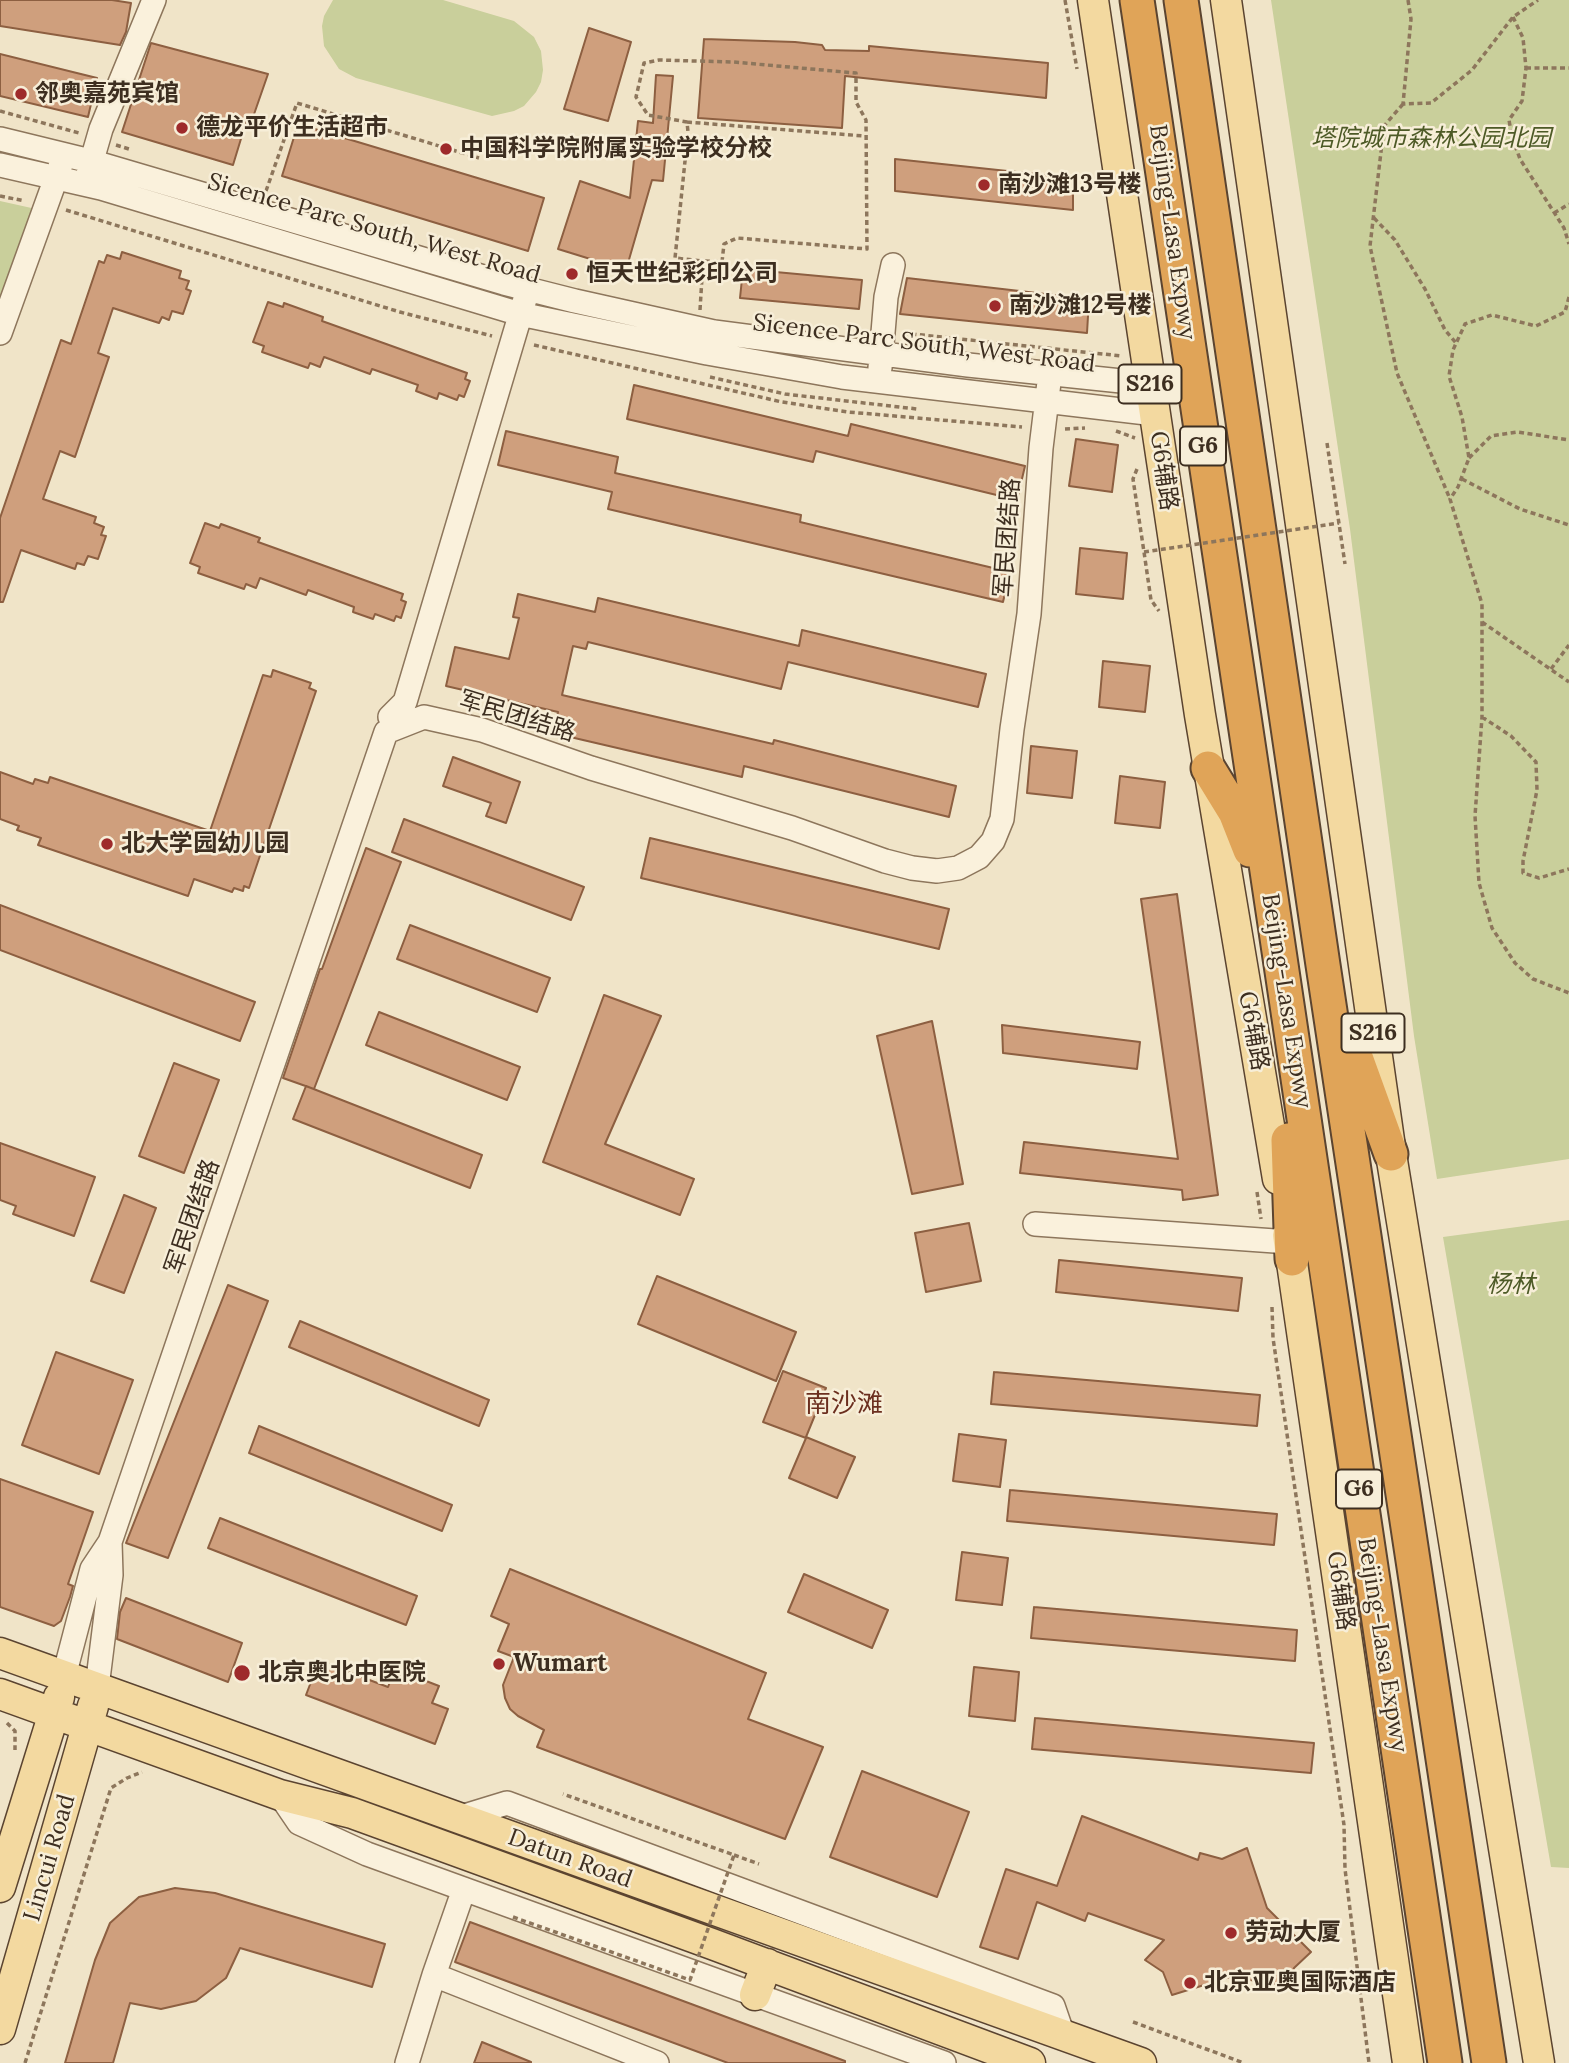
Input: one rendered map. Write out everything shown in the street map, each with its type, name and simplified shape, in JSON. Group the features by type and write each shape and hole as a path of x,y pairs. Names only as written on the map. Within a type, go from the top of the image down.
{"highway":[{"name":"Beijing-Lasa Expwy","path":"1138,0 1445,2063"},
{"name":"Beijing-Lasa Expwy","path":"1181,0 1489,2063"},
{"path":"1208,768 1235,812 1269,892"},
{"path":"1323,965 1391,1154"},
{"path":"1282,977 1291,1251"}],"main road":[{"name":"G6辅路","path":"1093,0 1149,409 1291,1251 1408,2063"},
{"name":"S216","path":"1226,0 1391,1154 1539,2063"},
{"name":"Datun Road","path":"0,1653 1142,2063"},
{"name":"Lincui Road","path":"0,1887 64,1676"},
{"name":"Lincui Road","path":"0,2029 97,1687"},
{"name":"Datun Road","path":"0,1693 280,1795 352,1813 1030,2063"},
{"path":"34,1777 70,1789"},
{"path":"755,1995 766,1964"}],"street":[{"path":"88,172 154,0"},
{"path":"0,139 60,165"},
{"name":"Sicence Parc South, West Road","path":"0,152 88,172 524,302 755,351 1048,388 1149,409"},
{"path":"0,164 60,165"},
{"path":"0,333 60,165"},
{"path":"880,368 886,297 893,265"},
{"path":"390,717 405,702 524,302"},
{"name":"军民团结路","path":"64,1676 92,1569 110,1542 386,732 424,717 482,730 591,768 792,828 885,862 937,871 958,868 979,857 993,841 1002,819 1028,614 1048,388"},
{"path":"1035,1224 1291,1251"},
{"name":"军民团结路","path":"97,1687 111,1576 110,1542"},
{"path":"280,1795 299,1823 367,1854 944,2063"},
{"path":"407,2063 464,1889"},
{"path":"434,1975 657,2063"}],"path":[{"path":"1408,0 1411,19 1404,104 1384,126 1370,246 1397,373 1450,499 1482,604 1482,717 1475,816 1479,883 1492,928 1515,963 1533,979 1569,993"},
{"path":"1404,104 1431,103 1472,69 1513,17 1538,0"},
{"path":"1513,17 1523,37 1526,68 1522,101 1509,120 1512,137 1520,159 1564,228 1569,244"},
{"path":"687,122 675,258 703,261 722,262 724,244 737,238 867,249 864,135 866,120 856,102 856,73 733,62 659,60 644,64 636,97 648,115 687,122 864,135"},
{"path":"1526,68 1569,68"},
{"path":"266,191 297,103 480,158"},
{"path":"0,111 73,131"},
{"path":"0,196 46,204 400,313 782,402 848,412 1043,429 1088,427"},
{"path":"1554,213 1569,204"},
{"path":"1374,218 1395,240 1425,289 1445,330 1456,343"},
{"path":"703,261 700,312 710,314"},
{"path":"1469,458 1462,417 1449,376 1456,343 1465,324 1492,315 1536,326 1565,312 1569,298"},
{"path":"894,332 1126,356"},
{"path":"1111,429 1124,436 1149,409"},
{"path":"1450,499 1469,458 1491,436 1518,432 1569,440"},
{"path":"1327,443 1345,564"},
{"path":"1461,478 1520,509 1569,525"},
{"path":"1133,479 1151,600"},
{"path":"1144,552 1339,523"},
{"path":"1482,622 1569,682"},
{"path":"1551,669 1569,645"},
{"path":"1482,717 1511,736 1536,762 1538,790 1523,861 1523,873 1539,878 1569,869"},
{"path":"1272,1300 1273,1338 1344,1825 1345,1869 1369,2063"},
{"path":"0,1716 15,1731 15,1749"},
{"path":"25,2063 111,1788 145,1771"},
{"path":"563,1794 758,1864"},
{"path":"513,1917 690,1980 734,1855"},
{"path":"1133,2022 1244,2063"}],"green space":[{"path":"333,0 443,0 514,21 534,37 541,51 541,82 524,106 492,116 356,78 339,69 324,46 322,26"},
{"name":"塔院城市森林公园北园","path":"1271,0 1569,0 1569,1159 1437,1179 1414,1036 1350,529"},
{"path":"0,201 36,209 0,307"},
{"name":"杨林","path":"1569,1220 1569,1868 1551,1867 1443,1237"}],"building":[{"path":"0,0 112,0 131,3 126,32 120,45 0,26"},
{"path":"589,28 631,42 608,121 564,109"},
{"path":"704,39 795,42 822,45 825,50 869,51 869,46 1048,63 1046,98 845,76 842,128 698,118"},
{"path":"151,43 268,74 252,120 247,119 233,165 122,132"},
{"path":"0,54 97,78 88,117 0,96"},
{"path":"656,75 673,76 663,181 652,180 626,270 558,249 580,181 630,198 638,121 653,123"},
{"path":"298,124 544,198 528,251 282,176"},
{"name":"南沙滩13号楼","path":"895,159 1073,178 1073,210 895,191"},
{"path":"122,252 181,271 179,278 189,281 186,289 191,291 183,314 172,311 169,320 162,317 159,323 113,308 98,353 109,357 75,457 60,451 43,499 96,517 94,523 104,527 101,535 106,536 98,559 88,556 84,565 77,563 75,569 21,550 3,602 0,602 0,518 61,340 71,344 99,261 104,263 107,255 120,259"},
{"path":"743,269 862,280 859,309 740,298"},
{"name":"南沙滩12号楼","path":"907,278 1089,299 1087,333 900,314"},
{"path":"268,302 283,307 284,303 323,317 322,321 467,373 465,379 470,381 464,397 459,395 457,400 439,393 437,399 416,391 418,385 372,369 370,374 324,357 320,367 310,363 308,368 262,352 264,346 253,342"},
{"path":"634,385 848,436 851,424 1025,466 1017,500 816,451 813,462 627,419"},
{"path":"506,431 618,457 615,473 801,515 800,522 1010,572 1003,602 608,509 612,492 498,465"},
{"path":"1076,439 1118,445 1112,492 1069,486"},
{"path":"205,523 219,528 221,524 260,538 258,542 403,594 401,600 406,602 401,618 396,616 394,621 375,614 373,619 353,612 354,607 308,590 306,595 260,578 256,588 246,584 244,589 198,573 200,567 190,563"},
{"path":"1080,548 1127,553 1123,599 1076,594"},
{"path":"518,594 595,612 598,598 799,646 802,630 986,674 978,707 788,662 781,689 588,642 586,649 573,646 562,695 773,744 774,740 956,786 949,817 744,766 742,777 553,733 558,712 446,686 455,647 509,659 519,618 513,617"},
{"path":"1103,661 1150,666 1145,712 1099,707"},
{"path":"273,670 311,683 309,688 316,691 249,888 244,886 243,891 234,888 232,892 194,879 188,896 38,845 41,838 17,830 19,826 0,819 0,772 33,784 35,779 48,783 50,777 210,831 263,675 271,677"},
{"path":"1031,746 1077,751 1072,798 1027,793"},
{"path":"453,757 520,782 506,823 486,816 491,803 443,786"},
{"path":"1120,776 1165,782 1160,828 1115,823"},
{"path":"404,819 584,887 571,920 392,852"},
{"path":"650,838 949,909 939,949 641,878"},
{"path":"366,848 401,862 314,1089 283,1078 320,969"},
{"path":"1177,894 1218,1195 1183,1200 1182,1190 1020,1173 1024,1142 1178,1159 1141,899"},
{"path":"0,905 255,1002 240,1041 0,950"},
{"path":"410,925 550,978 537,1012 397,959"},
{"path":"604,995 661,1016 605,1144 694,1179 680,1215 543,1162"},
{"path":"379,1012 520,1067 507,1100 366,1045"},
{"path":"932,1021 963,1184 912,1194 877,1036"},
{"path":"1002,1025 1140,1042 1137,1069 1003,1053"},
{"path":"174,1063 219,1080 184,1173 139,1156"},
{"path":"306,1086 482,1155 470,1188 293,1119"},
{"path":"0,1143 95,1177 74,1236 13,1214 16,1206 0,1200"},
{"path":"124,1195 156,1208 124,1293 91,1281"},
{"path":"969,1223 981,1281 926,1292 915,1233"},
{"path":"1059,1260 1242,1278 1238,1311 1056,1292"},
{"path":"657,1276 796,1332 776,1381 638,1324"},
{"path":"228,1285 268,1301 168,1558 126,1543"},
{"path":"300,1321 489,1400 479,1426 289,1347"},
{"path":"56,1352 133,1380 99,1474 22,1445"},
{"path":"783,1371 826,1388 806,1437 855,1457 837,1498 789,1478 806,1438 763,1422"},
{"path":"994,1372 1260,1395 1257,1426 991,1404"},
{"path":"259,1426 452,1505 442,1531 249,1453"},
{"path":"959,1434 1006,1440 1000,1487 953,1481"},
{"path":"0,1479 93,1512 68,1584 73,1586 70,1597 61,1621 54,1626 0,1607"},
{"path":"1010,1490 1277,1514 1274,1545 1007,1521"},
{"path":"220,1518 417,1596 406,1625 208,1548"},
{"path":"962,1552 1008,1558 1002,1605 956,1600"},
{"path":"510,1569 766,1673 748,1719 823,1747 785,1839 537,1747 544,1730 518,1716 510,1709 505,1698 503,1685 514,1657 498,1651 509,1624 491,1616"},
{"path":"804,1574 888,1610 872,1648 788,1612"},
{"path":"126,1598 242,1643 228,1682 117,1639 120,1612"},
{"path":"1034,1607 1297,1630 1295,1661 1031,1638"},
{"path":"319,1661 388,1687 395,1669 439,1686 432,1703 448,1709 435,1744 306,1695"},
{"path":"974,1667 1019,1672 1015,1721 969,1716"},
{"path":"1035,1718 1314,1743 1311,1773 1032,1749"},
{"path":"862,1771 969,1812 937,1897 830,1857"},
{"path":"1082,1816 1198,1860 1200,1853 1222,1859 1247,1848 1267,1908 1311,1952 1294,1968 1290,1986 1230,1977 1172,1995 1163,1972 1145,1960 1164,1940 1088,1913 1085,1921 1037,1902 1018,1959 980,1947 1006,1869 1057,1886"},
{"path":"175,1888 215,1893 385,1944 372,1987 240,1948 226,1978 196,2001 161,2009 130,2003 113,2063 65,2063 95,1960 110,1923 139,1897"},
{"path":"470,1922 845,2063 728,2063 455,1962"},
{"path":"482,2042 531,2062 531,2063 474,2063"}],"place":[{"name":"邻奥嘉苑宾馆","path":"21,94"},
{"name":"德龙平价生活超市","path":"182,128"},
{"name":"中国科学院附属实验学校分校","path":"446,149"},
{"name":"南沙滩13号楼","path":"984,185"},
{"name":"恒天世纪彩印公司","path":"572,274"},
{"name":"南沙滩12号楼","path":"995,306"},
{"name":"北大学园幼儿园","path":"107,844"},
{"name":"Wumart","path":"499,1664"},
{"name":"北京奥北中医院","path":"242,1673"},
{"name":"劳动大厦","path":"1231,1933"},
{"name":"北京亚奥国际酒店","path":"1190,1983"}],"district":[{"name":"南沙滩","path":"844,1405"}]}
